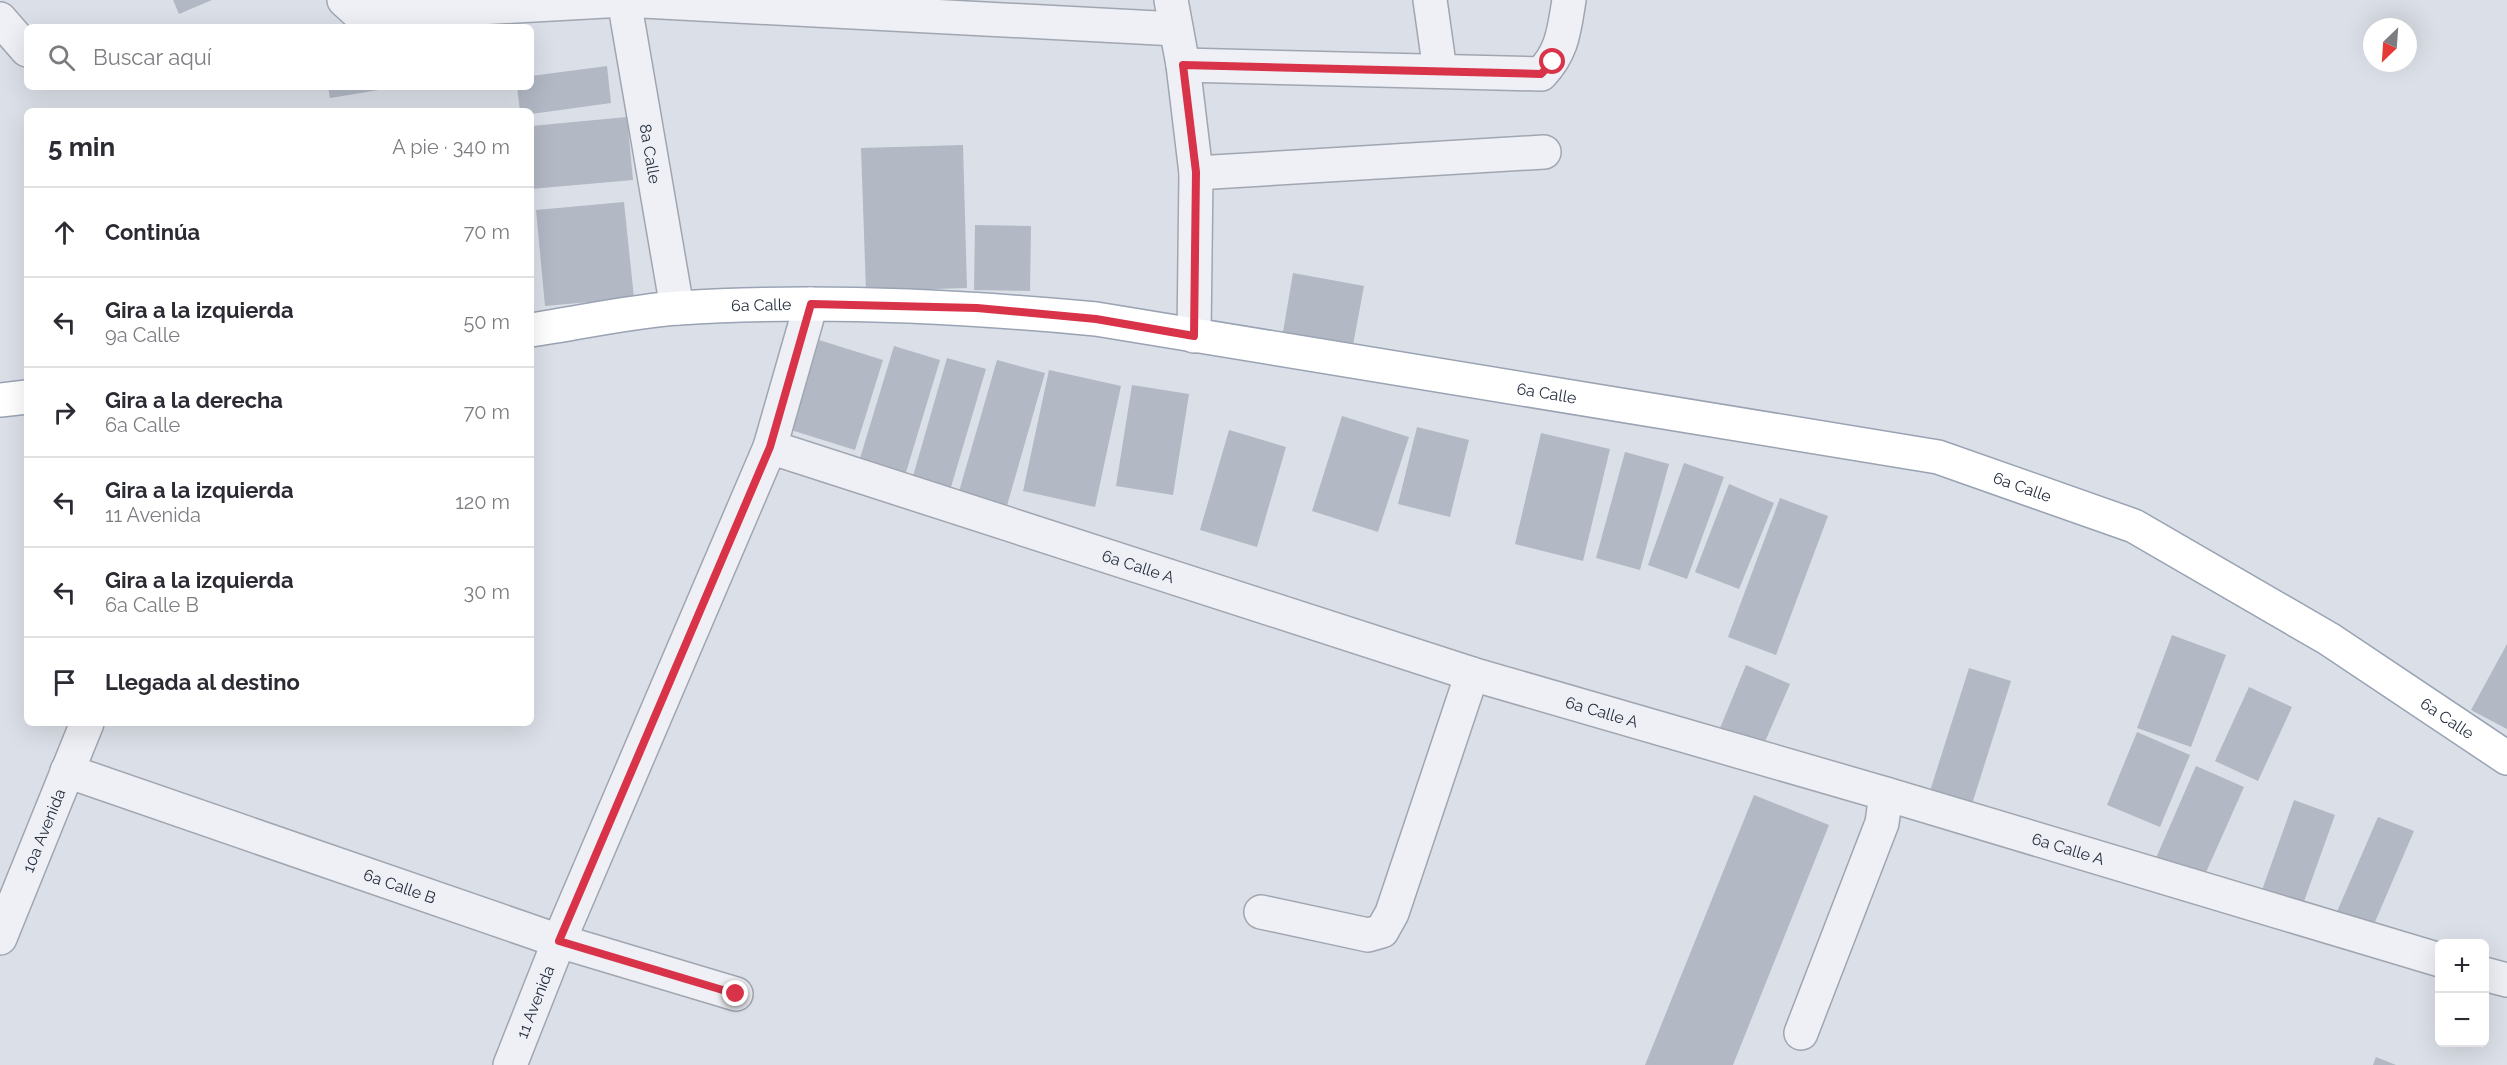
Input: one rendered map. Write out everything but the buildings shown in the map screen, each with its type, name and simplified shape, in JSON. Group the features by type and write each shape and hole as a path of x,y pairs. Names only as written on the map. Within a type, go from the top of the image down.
{"main road":[{"name":"6a Calle","path":"534,330 677,308 811,304 977,308 1096,319 1938,457 2134,526 2329,639 2502,756"},
{"path":"0,400 24,397"}],"street":[{"path":"357,7 624,0 1174,15 1183,65 1196,172 1194,336"},
{"name":"8a Calle","path":"624,0 677,308"},
{"path":"1430,0 1440,71"},
{"path":"1183,65 1541,74 1553,62 1561,44 1569,0"},
{"path":"0,19 24,47"},
{"path":"1196,172 1544,152"},
{"name":"11 Avenida","path":"510,1065 559,941 770,447 811,304"},
{"name":"6a Calle A","path":"770,447 1472,674 1886,794 2435,959"},
{"path":"1262,912 1368,935 1382,932 1392,914 1472,674"},
{"name":"10a Avenida","path":"0,938 86,726"},
{"name":"6a Calle B","path":"68,771 559,941 736,994"},
{"path":"1801,1033 1882,823 1886,794"},
{"path":"2489,975 2507,980"}],"route":[{"path":"736,994 559,941 770,447 811,304 977,308 1096,319 1194,336 1196,172 1183,65 1541,74 1553,62"}]}
